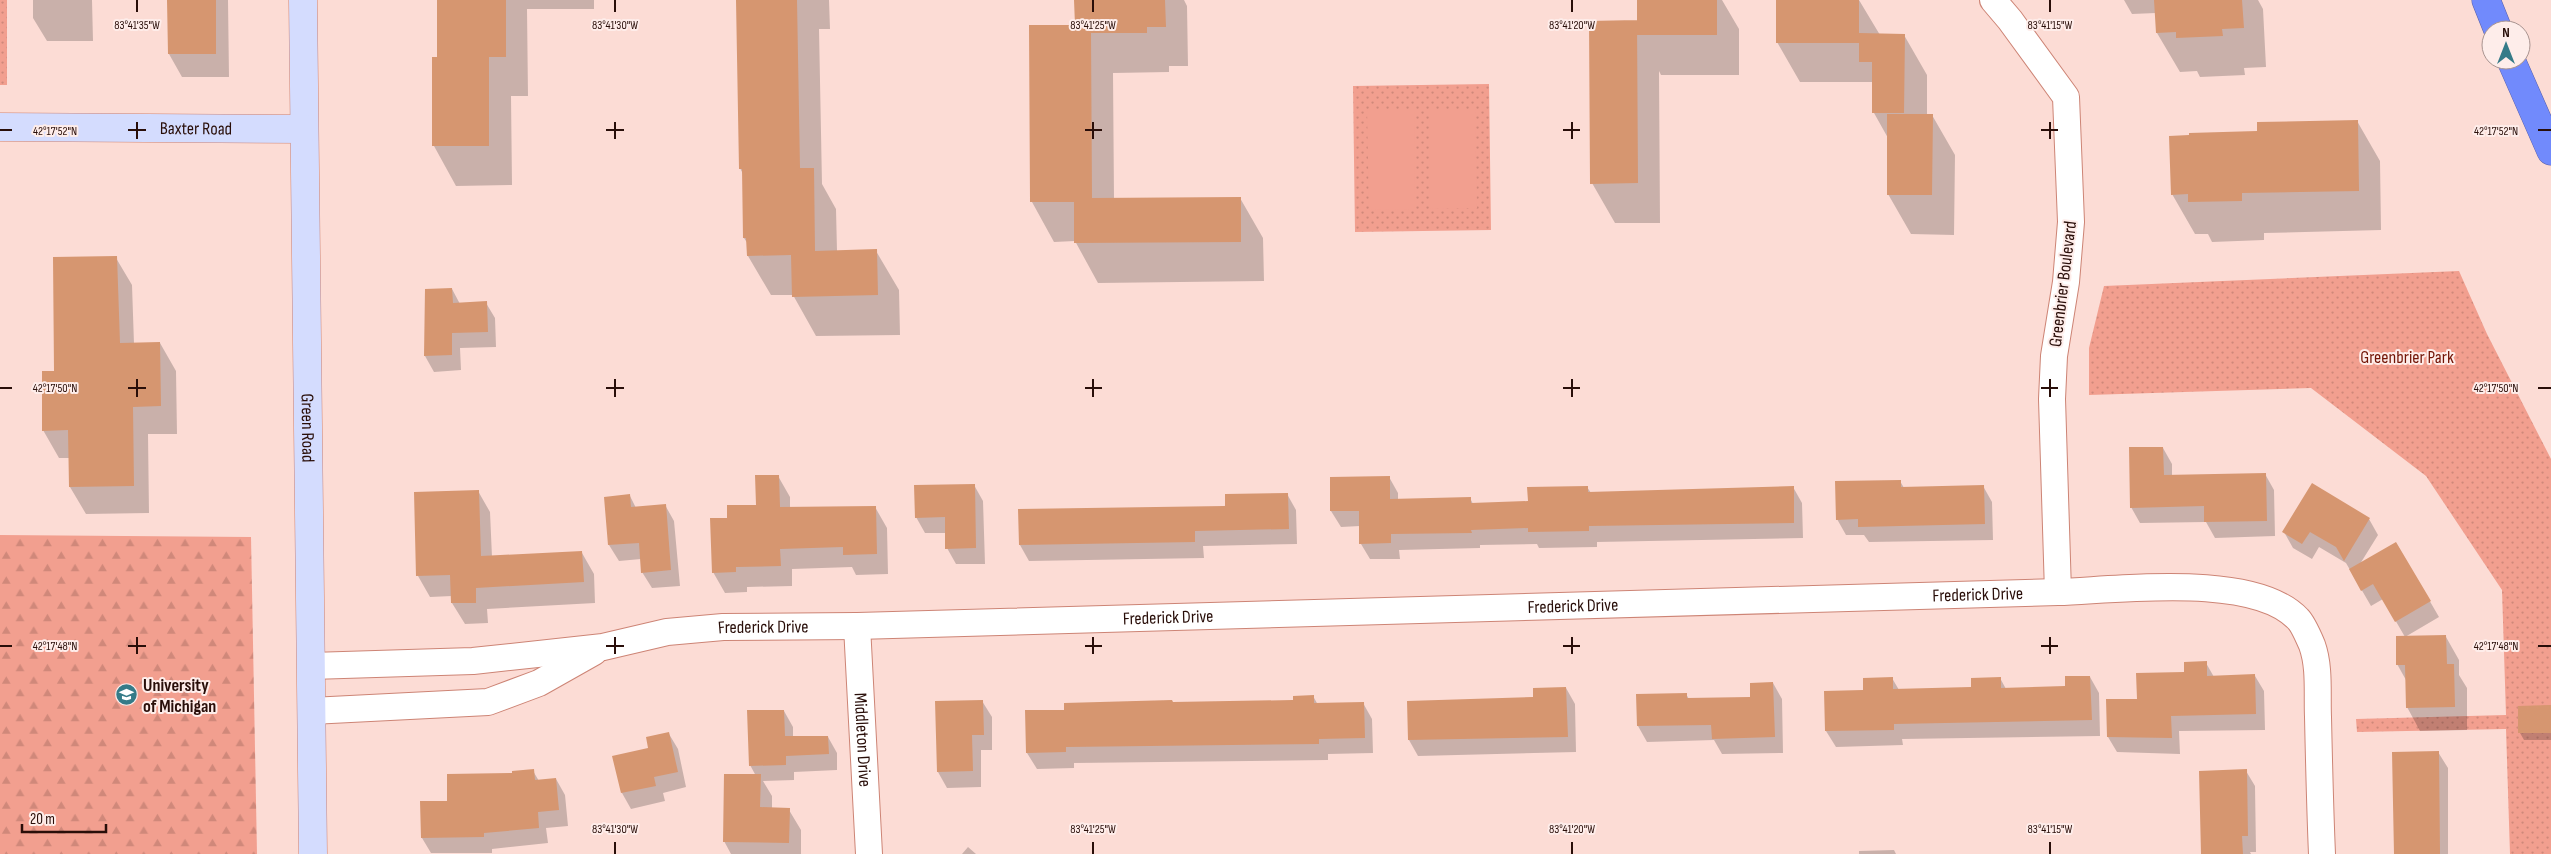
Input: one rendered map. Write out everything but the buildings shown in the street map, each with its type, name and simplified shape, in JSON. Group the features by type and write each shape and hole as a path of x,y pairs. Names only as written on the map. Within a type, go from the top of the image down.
{"highway":[{"path":"2486,0 2494,20"},
{"path":"2515,70 2551,151"}],"street":[{"name":"Green Road","path":"303,0 313,854"},
{"name":"Greenbrier Boulevard","path":"1993,0 2010,20 2066,97 2071,222 2066,282 2054,356 2052,399 2058,592"},
{"name":"Baxter Road","path":"0,127 304,129"},
{"name":"Frederick Drive","path":"311,666 473,661 603,647 667,632 713,628 858,626 2058,592 2088,589 2218,588 2252,594 2278,605 2298,619 2312,646 2317,677 2322,854"},
{"name":"Middleton Drive","path":"858,626 869,854"},
{"name":"Frederick Drive","path":"311,711 488,702 539,683 603,647"}],"green space":[{"path":"0,0 7,0 7,85 0,85"},
{"path":"1489,84 1491,230 1355,232 1353,86"},
{"path":"1429,109 1475,109 1477,208 1430,209"},
{"path":"1367,110 1414,110 1415,209 1369,210"},
{"name":"Greenbrier Park","path":"2459,271 2487,334 2551,459 2551,854 2510,854 2506,729 2357,732 2356,719 2506,715 2502,590 2426,476 2311,388 2089,395 2089,348 2104,286"},
{"name":"University of Michigan","path":"0,535 251,537 257,854 0,854"}],"place":[{"name":"University of Michigan","path":"127,695"}]}
